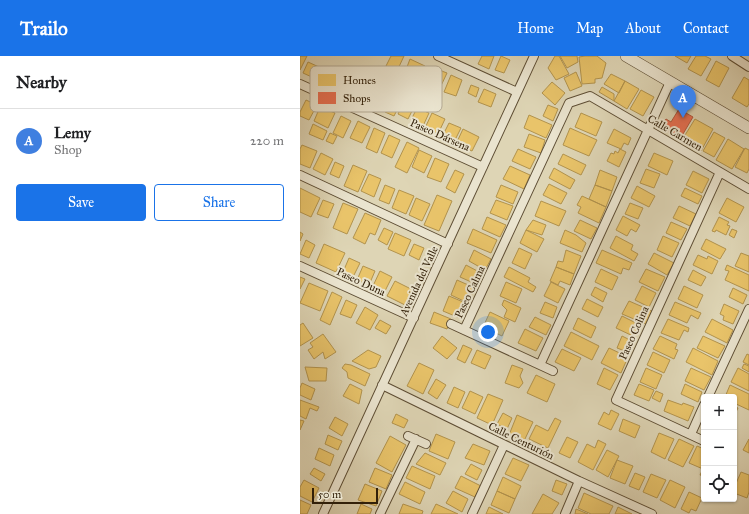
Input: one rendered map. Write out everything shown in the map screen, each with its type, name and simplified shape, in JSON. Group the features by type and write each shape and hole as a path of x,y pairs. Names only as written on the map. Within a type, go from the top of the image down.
{"street":[{"path":"438,56 517,92"},
{"name":"Avenida del Valle","path":"323,514 534,56"},
{"path":"626,56 749,128"},
{"path":"732,56 749,67"},
{"path":"540,365 670,82"},
{"name":"Paseo Dársena","path":"300,84 310,89"},
{"name":"Calle Carmen","path":"590,96 749,189"},
{"name":"Paseo Calma","path":"553,371 464,330 569,102 590,96"},
{"name":"Paseo Dársena","path":"362,112 483,167"},
{"name":"Paseo Colina","path":"690,434 616,400 720,172"},
{"path":"300,175 448,244"},
{"name":"Paseo Duna","path":"300,266 414,318"},
{"path":"709,394 749,308"},
{"path":"451,324 464,330"},
{"name":"Calle Centurión","path":"382,385 504,445 652,514"},
{"path":"701,411 690,434 701,440"},
{"path":"380,514 412,438 426,444"},
{"path":"472,514 504,445"},
{"path":"565,514 580,481"}],"building: Homes":[{"path":"300,56 307,56 300,70"},
{"path":"391,56 404,56 399,66 386,66"},
{"path":"482,56 494,56 489,69 478,64"},
{"path":"501,56 510,60 504,73 495,70"},
{"path":"555,56 559,56 569,74 556,80 548,68"},
{"path":"560,56 577,56 578,62 567,68"},
{"path":"597,56 606,63 602,78 595,79 595,83 582,84 579,57"},
{"path":"675,56 691,56 687,63"},
{"path":"696,56 705,56 711,59 701,76 688,69"},
{"path":"410,59 425,66 407,66"},
{"path":"716,61 729,68 719,87 706,80"},
{"path":"308,62 317,66 310,66 310,76 303,73"},
{"path":"442,71 447,73 442,84"},
{"path":"576,72 582,86 570,91 564,78"},
{"path":"611,74 625,81 619,93 604,84"},
{"path":"451,75 462,80 456,96 444,92"},
{"path":"744,77 749,80 749,104 747,107 732,98"},
{"path":"625,81 639,89 627,109 614,101"},
{"path":"552,82 565,93 555,105 542,93"},
{"path":"471,85 479,88 476,97 468,93"},
{"path":"602,87 614,94 614,101 599,92"},
{"path":"484,89 496,94 491,107 478,102"},
{"path":"641,90 654,97 643,116 630,109"},
{"path":"306,100 310,102 310,112 313,112 309,120 300,116 300,112"},
{"path":"548,105 558,109 553,121 543,116"},
{"path":"318,112 335,113 328,128 314,121"},
{"path":"385,112 396,112 394,116"},
{"path":"399,112 412,112 408,119 398,114"},
{"path":"415,112 429,113 423,126 411,120"},
{"path":"432,113 445,119 438,134 425,128"},
{"path":"581,113 602,122 596,136 575,127"},
{"path":"529,115 552,125 546,138 524,128"},
{"path":"341,116 351,121 343,138 333,133"},
{"path":"695,119 713,129 701,151 682,140"},
{"path":"358,121 370,127 362,143 350,138"},
{"path":"449,123 461,128 453,144 441,139"},
{"path":"313,124 327,131 323,140 309,134"},
{"path":"374,128 385,133 377,153 366,148"},
{"path":"570,128 597,140 589,156 563,145"},
{"path":"463,129 479,137 472,151 456,144"},
{"path":"614,129 631,138 628,145 624,143 621,149 607,143"},
{"path":"714,132 725,138 714,157 703,151"},
{"path":"330,133 337,136 333,144 326,141"},
{"path":"529,134 545,140 541,153 524,147"},
{"path":"389,135 400,140 392,158 381,153"},
{"path":"728,139 744,149 732,169 716,160"},
{"path":"407,142 419,148 407,173 395,167"},
{"path":"302,145 317,151 310,168 300,164 300,149"},
{"path":"745,148 749,150 749,169 747,173 735,167"},
{"path":"518,149 536,157 530,169 512,161"},
{"path":"620,149 626,152 619,167 607,161 611,153 614,154 615,151 618,153"},
{"path":"419,150 432,156 424,173 412,167"},
{"path":"321,153 333,159 325,175 313,169"},
{"path":"654,153 673,161 667,175 648,166"},
{"path":"563,154 586,165 581,175 558,164"},
{"path":"435,158 449,164 441,182 427,177"},
{"path":"335,162 344,166 339,178 330,174"},
{"path":"353,165 367,171 358,192 344,186"},
{"path":"510,166 530,175 524,189 503,179"},
{"path":"554,168 575,180 570,189 549,178"},
{"path":"646,169 660,174 654,188 640,183"},
{"path":"455,170 464,174 455,193 446,188"},
{"path":"600,170 617,177 612,191 595,185"},
{"path":"693,171 709,179 702,193 686,185"},
{"path":"369,174 381,179 374,197 361,191"},
{"path":"549,184 567,193 561,204 543,195"},
{"path":"385,185 395,189 389,204 379,200"},
{"path":"501,185 518,192 513,204 496,197"},
{"path":"595,185 612,191 606,207 589,199"},
{"path":"637,186 655,196 649,207 631,198"},
{"path":"300,188 320,198 311,217 300,212"},
{"path":"685,188 702,196 698,204 681,196"},
{"path":"399,190 414,196 406,214 392,208"},
{"path":"437,195 452,201 439,231 424,225"},
{"path":"582,196 606,207 599,223 578,213 581,207 577,205"},
{"path":"416,198 430,204 422,221 409,215"},
{"path":"727,198 744,207 736,222 719,213"},
{"path":"323,200 334,204 328,218 317,214"},
{"path":"496,200 513,206 507,220 490,213"},
{"path":"541,201 566,211 559,226 535,216"},
{"path":"343,203 358,209 347,234 333,228"},
{"path":"630,203 643,208 638,219 625,214"},
{"path":"679,206 696,214 690,226 673,218"},
{"path":"365,213 381,220 375,235 370,233 365,244 353,238"},
{"path":"623,216 640,225 636,232 631,229 627,236 616,230"},
{"path":"487,217 506,225 500,237 482,229"},
{"path":"719,217 729,222 727,225 730,226 726,235 716,230 715,232 712,231"},
{"path":"533,220 546,225 542,235 526,230"},
{"path":"580,220 597,228 591,239 574,231"},
{"path":"671,222 687,229 681,240 666,233"},
{"path":"384,228 393,232 387,245 378,240"},
{"path":"473,229 497,240 491,253 467,243"},
{"path":"732,229 737,231 734,238 729,235"},
{"path":"526,230 544,239 537,252 520,243"},
{"path":"565,230 576,235 586,243 582,252 560,243"},
{"path":"300,232 303,234 300,241"},
{"path":"395,233 411,240 404,256 388,249"},
{"path":"616,236 633,245 631,250 638,254 634,261 610,248"},
{"path":"663,236 679,243 672,257 657,250"},
{"path":"706,239 726,249 720,259 701,249"},
{"path":"306,240 315,245 309,258 300,254"},
{"path":"324,244 345,253 336,272 316,263"},
{"path":"414,244 424,248 419,260 409,255"},
{"path":"519,248 532,254 525,269 512,263"},
{"path":"474,250 491,259 485,270 469,261"},
{"path":"566,250 581,256 574,274 556,267 558,261 563,262"},
{"path":"602,250 632,263 629,270 623,268 621,274 596,263"},
{"path":"654,253 674,263 667,275 648,264"},
{"path":"741,253 749,256 749,272 735,266"},
{"path":"698,255 707,259 708,256 718,261 712,274 693,265"},
{"path":"349,258 360,263 353,277 343,272"},
{"path":"466,265 483,274 478,285 460,277"},
{"path":"727,265 749,275 749,291 725,280 729,271 725,270"},
{"path":"363,266 375,271 369,285 357,280"},
{"path":"509,267 530,278 528,282 536,287 533,292 504,277"},
{"path":"556,267 574,274 570,285 560,281 558,285 550,281"},
{"path":"601,269 618,277 612,290 595,282"},
{"path":"646,269 665,277 658,291 639,282"},
{"path":"693,270 706,277 701,286 688,280"},
{"path":"380,271 392,277 383,295 372,288"},
{"path":"300,277 305,279 300,289"},
{"path":"457,280 475,288 468,303 451,295"},
{"path":"395,281 413,290 405,305 387,296"},
{"path":"506,282 522,289 516,303 500,296"},
{"path":"551,282 565,289 558,303 544,296"},
{"path":"309,283 328,291 320,311 300,303"},
{"path":"642,286 656,293 649,307 635,300"},
{"path":"684,286 703,295 697,308 678,299"},
{"path":"595,287 607,293 603,302 591,295"},
{"path":"733,288 747,295 743,304 729,297"},
{"path":"332,292 342,297 330,325 320,320"},
{"path":"449,296 468,304 462,319 443,311"},
{"path":"587,299 603,307 598,317 582,309"},
{"path":"346,300 357,305 351,318 340,314"},
{"path":"504,300 521,308 515,322 504,317 507,310 502,305"},
{"path":"629,301 652,311 646,324 622,314"},
{"path":"545,302 557,307 553,318 540,313"},
{"path":"675,302 701,313 698,319 691,315 687,323 669,315"},
{"path":"724,304 739,311 733,324 723,320 724,316 720,314"},
{"path":"365,307 378,315 370,330 356,323"},
{"path":"434,312 451,319 447,329 430,323"},
{"path":"490,312 509,321 502,336 483,327"},
{"path":"622,316 640,325 635,337 616,328"},
{"path":"535,317 551,325 546,335 529,327"},
{"path":"578,318 596,327 591,338 573,329"},
{"path":"668,319 689,328 688,332 684,330 679,340 661,333"},
{"path":"712,319 733,330 727,343 705,332"},
{"path":"380,320 391,326 386,334 375,328"},
{"path":"303,323 313,338 300,346 300,325"},
{"path":"525,329 543,338 536,351 518,343"},
{"path":"571,332 599,346 592,360 564,346"},
{"path":"323,334 336,352 325,359 323,352 314,359 308,350 313,347 310,343"},
{"path":"442,336 457,348 447,359 433,348"},
{"path":"622,336 634,342 630,353 617,348"},
{"path":"660,336 677,344 675,349 678,350 674,359 653,349"},
{"path":"703,336 725,346 718,358 697,348"},
{"path":"463,345 472,349 465,363 457,359"},
{"path":"609,348 628,357 621,373 601,363"},
{"path":"693,348 718,361 712,375 686,362"},
{"path":"562,349 581,358 574,371 555,362"},
{"path":"368,350 381,356 376,367 369,369 352,361"},
{"path":"477,350 491,356 485,369 471,363"},
{"path":"653,352 670,360 664,373 647,365"},
{"path":"747,354 749,355 749,365 743,362"},
{"path":"419,363 434,370 423,394 407,386"},
{"path":"345,364 351,365 370,374 365,386 348,378 347,372 342,368"},
{"path":"744,364 749,366 749,372 742,368"},
{"path":"512,365 523,369 520,376 523,383 519,388 505,383"},
{"path":"305,367 327,368 326,381 309,381"},
{"path":"604,368 618,375 610,390 597,384"},
{"path":"646,368 662,375 656,389 640,382"},
{"path":"691,368 711,377 704,390 685,381"},
{"path":"738,368 749,374 749,391 731,382"},
{"path":"536,375 555,384 547,402 527,393"},
{"path":"436,379 446,385 437,399 428,393"},
{"path":"302,383 315,389 311,400 300,395"},
{"path":"350,384 362,390 359,404 343,396"},
{"path":"639,384 654,390 649,401 634,395"},
{"path":"685,384 702,392 698,402 681,394"},
{"path":"730,385 749,394 749,410 737,404 737,394 726,394"},
{"path":"454,387 465,392 458,408 447,403"},
{"path":"470,391 483,397 475,414 462,408"},
{"path":"656,391 663,394 660,402 652,398"},
{"path":"488,394 503,400 492,425 477,418"},
{"path":"300,400 319,407 317,411 310,408 306,419 300,416"},
{"path":"668,400 694,407 688,421 664,411"},
{"path":"611,410 619,414 611,430 598,424 604,412 609,415"},
{"path":"503,413 512,418 507,429 497,424"},
{"path":"396,414 408,420 404,428 392,423"},
{"path":"517,415 533,422 524,441 509,435"},
{"path":"335,417 348,424 342,436 329,428"},
{"path":"555,418 561,421 548,448 529,439 536,425 548,431"},
{"path":"623,419 640,426 635,438 619,431"},
{"path":"300,420 304,421 300,430"},
{"path":"659,433 674,439 665,459 651,452"},
{"path":"436,434 455,442 448,459 429,451"},
{"path":"328,435 342,441 338,450 325,444"},
{"path":"390,436 406,445 392,472 376,463"},
{"path":"567,437 578,442 570,458 559,453"},
{"path":"679,439 694,446 683,467 668,460"},
{"path":"749,439 749,453 743,450"},
{"path":"598,440 606,444 593,470 578,462 587,444 595,448"},
{"path":"473,444 490,451 484,465 465,458"},
{"path":"697,446 701,448 701,468 689,463"},
{"path":"319,448 334,455 330,466 315,459"},
{"path":"607,450 619,456 608,477 596,470"},
{"path":"425,453 446,463 440,475 416,464"},
{"path":"513,458 529,465 521,481 505,474"},
{"path":"617,460 633,466 625,484 610,478"},
{"path":"471,464 482,470 477,480 465,474"},
{"path":"412,466 435,476 430,489 406,478"},
{"path":"314,468 325,474 321,481 310,474"},
{"path":"375,468 392,475 386,489 369,482"},
{"path":"741,472 749,475 749,492 747,498 737,494 737,481"},
{"path":"635,473 645,477 639,490 629,486"},
{"path":"651,474 666,480 657,498 643,492"},
{"path":"461,476 481,486 475,497 455,488"},
{"path":"503,477 521,486 515,499 497,491"},
{"path":"304,480 319,488 312,502 300,496 300,487"},
{"path":"556,480 567,484 562,495 552,491"},
{"path":"670,480 685,487 675,508 660,500"},
{"path":"405,482 425,492 420,504 399,494"},
{"path":"365,484 382,491 376,506 358,500"},
{"path":"453,491 468,499 462,512 446,503"},
{"path":"497,491 515,499 509,513 491,505"},
{"path":"689,492 701,498 696,511 691,509 689,513 681,509"},
{"path":"584,493 613,506 609,514 591,514 578,508"},
{"path":"543,494 559,503 552,514 532,514"},
{"path":"300,500 311,505 307,514 300,514"},
{"path":"361,504 372,509 370,514 357,514"},
{"path":"403,504 423,511 422,514 399,514"},
{"path":"436,504 458,514 431,514"},
{"path":"489,507 503,514 486,514"},
{"path":"618,507 632,514 615,514"},
{"path":"576,509 588,514 575,514"}],"building: Shops":[{"path":"679,109 693,117 680,139 661,127 666,119 671,122"}],"place":[{"name":"Lemy","path":"683,118"}]}
